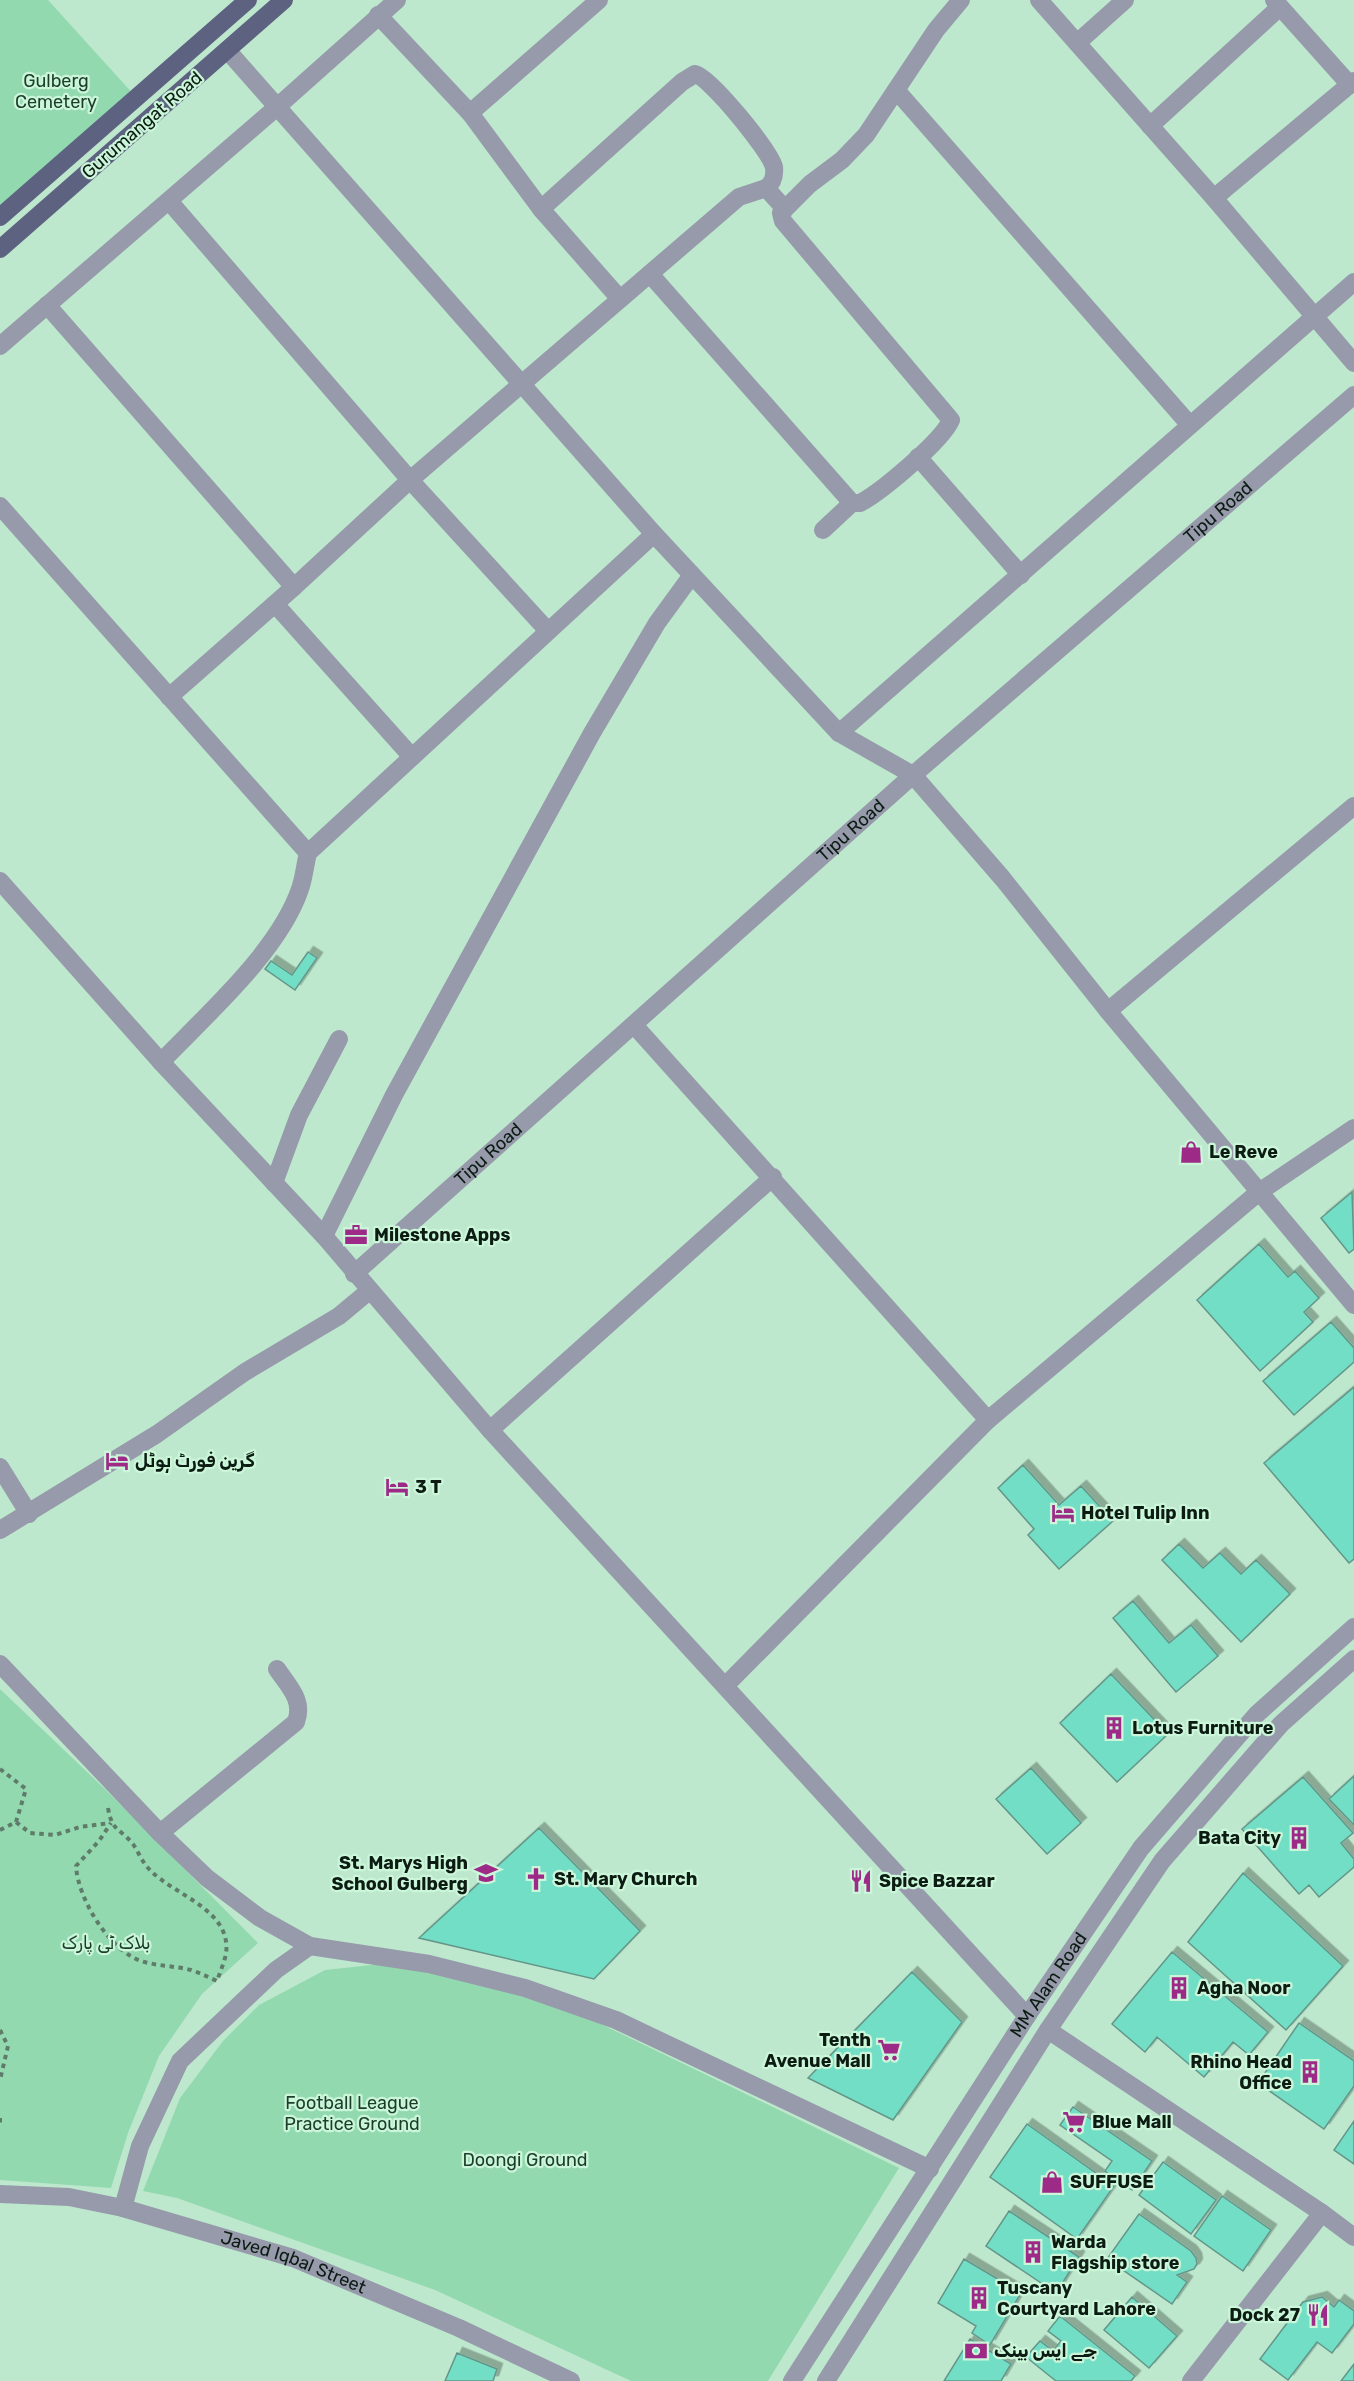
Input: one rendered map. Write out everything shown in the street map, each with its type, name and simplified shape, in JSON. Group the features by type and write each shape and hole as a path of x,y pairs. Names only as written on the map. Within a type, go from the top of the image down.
{"main road":[{"name":"Gurumangat Road","path":"0,217 248,0"},
{"name":"Gurumangat Road","path":"0,249 284,0"}],"street":[{"path":"0,346 278,107 397,0"},
{"path":"470,113 599,0"},
{"path":"823,530 852,503 860,503 868,499 918,457 948,428 951,420 783,221 781,213 810,184 842,160 866,135 936,30 961,0"},
{"path":"1039,0 1214,198 1354,363"},
{"path":"1077,43 1125,0"},
{"path":"1150,126 1277,4 1352,83 1214,198"},
{"path":"378,15 470,113 541,209 620,299"},
{"path":"227,50 654,534 839,734 913,775 1003,879 1108,1011 1354,1305"},
{"path":"169,697 275,604 410,480 739,197 766,188 774,178 774,166 768,154 720,94 702,76 695,74 682,82 541,209"},
{"path":"896,90 1190,424"},
{"path":"766,188 785,208"},
{"path":"169,201 410,480 548,631"},
{"path":"650,274 852,503"},
{"path":"839,734 1354,282"},
{"path":"47,305 294,586"},
{"name":"Tipu Road","path":"354,1274 913,775 1354,395"},
{"path":"918,457 1021,575"},
{"path":"0,506 308,853"},
{"path":"160,1062 240,978 278,933 299,890 308,853 654,534"},
{"path":"324,1236 394,1095 592,733 657,623 692,575"},
{"path":"275,604 412,757"},
{"path":"1108,1011 1354,806"},
{"path":"0,880 160,1062 324,1236 354,1274 490,1430 1027,2016"},
{"path":"634,1025 988,1420"},
{"path":"274,1183 299,1115 339,1039"},
{"path":"726,1685 988,1420 1259,1192 1354,1128"},
{"path":"490,1430 773,1178"},
{"path":"0,1530 157,1434 244,1372 339,1316 369,1291"},
{"path":"0,1467 29,1514"},
{"name":"MM Alam Road","path":"792,2381 1027,2016 1141,1848 1257,1714 1354,1627"},
{"name":"MM Alam Road","path":"826,2381 1048,2030 1162,1861 1281,1724 1354,1659"},
{"path":"0,1664 160,1833 207,1878 260,1918 310,1946 429,1964 525,1988 616,2020 930,2169"},
{"path":"160,1833 296,1722 300,1710 297,1700 278,1669"},
{"path":"123,2208 140,2146 180,2061 276,1970 310,1946"},
{"path":"1048,2030 1322,2213 1354,2237"},
{"name":"Javed Iqbal Street","path":"0,2194 69,2197 123,2208 293,2258 459,2328 571,2381"},
{"path":"1191,2381 1322,2213"}],"path":[{"path":"0,1769 26,1789 16,1822 0,1830"},
{"path":"16,1822 30,1833 55,1835 80,1827 111,1823"},
{"path":"111,1823 132,1843 149,1870 207,1910 224,1932 226,1954 217,1980 190,1970 139,1960 120,1947 99,1926 77,1882 76,1866 99,1841 111,1823"},
{"path":"0,2030 8,2046 0,2079"},
{"path":"0,2118 0,2125"}],"green space":[{"name":"Gulberg Cemetery","path":"0,0 48,0 136,97 0,211"},
{"name":"بلاک ٹی پارک","path":"0,1689 105,1789 258,1943 202,1994 159,2056 128,2133 111,2188 0,2180"},
{"name":"Doongi Ground","path":"408,1961 572,2010 899,2168 768,2381 631,2381 435,2290 177,2198 143,2191 180,2098 223,2041 259,2005 325,1970"}],"building":[{"path":"308,952 317,958 295,990 265,969 271,961 292,975"},
{"path":"1352,1192 1354,1249 1349,1253 1321,1218"},
{"path":"1259,1244 1288,1277 1295,1271 1319,1298 1304,1312 1313,1322 1260,1371 1197,1300"},
{"path":"1331,1322 1354,1348 1354,1362 1294,1415 1263,1381"},
{"path":"1354,1387 1354,1559 1349,1563 1264,1463"},
{"name":"Hotel Tulip Inn","path":"1023,1465 1059,1505 1081,1486 1113,1521 1059,1569 1028,1535 1034,1529 998,1488"},
{"path":"1179,1544 1203,1568 1220,1553 1241,1574 1256,1560 1290,1594 1241,1642 1162,1560"},
{"path":"1133,1601 1169,1643 1191,1625 1218,1656 1176,1692 1113,1618"},
{"name":"Lotus Furniture","path":"1111,1674 1168,1734 1117,1782 1060,1723"},
{"path":"1031,1768 1081,1823 1047,1854 996,1799"},
{"path":"1354,1776 1354,1825 1329,1799"},
{"name":"Bata City","path":"1303,1777 1353,1833 1341,1843 1354,1859 1354,1867 1319,1897 1309,1885 1299,1894 1242,1829"},
{"name":"St. Mary Church","path":"539,1828 640,1931 594,1979 419,1938"},
{"path":"1243,1873 1343,1966 1286,2030 1188,1942"},
{"name":"Agha Noor","path":"1172,1952 1268,2032 1249,2055 1233,2042 1204,2077 1157,2037 1145,2052 1112,2024"},
{"name":"Tenth Avenue Mall","path":"912,1972 962,2022 893,2120 808,2078"},
{"name":"Rhino Head Office","path":"1299,2023 1354,2061 1354,2086 1324,2129 1258,2083"},
{"path":"1073,2107 1152,2161 1132,2190 1105,2171 1112,2161 1060,2125"},
{"path":"1354,2121 1354,2164 1334,2150"},
{"name":"SUFFUSE","path":"1027,2124 1114,2186 1077,2239 990,2177"},
{"path":"1163,2162 1216,2200 1191,2234 1139,2195"},
{"path":"1222,2196 1271,2230 1243,2271 1194,2236"},
{"name":"Warda Flagship store","path":"1009,2211 1079,2257 1056,2293 986,2246"},
{"path":"1139,2214 1191,2251 1196,2258 1197,2264 1194,2269 1177,2275 1187,2282 1172,2304 1107,2259"},
{"name":"Tuscany Courtyard Lahore","path":"964,2259 1021,2293 990,2345 972,2333 976,2326 938,2303"},
{"path":"1132,2297 1177,2336 1149,2368 1104,2330"},
{"path":"1322,2297 1334,2307 1339,2300 1354,2311 1354,2324 1332,2353 1317,2342 1288,2380 1260,2359 1303,2302"},
{"path":"1060,2316 1135,2376 1131,2381 1056,2381 1026,2357 1040,2341 1053,2351 1061,2341 1048,2331"},
{"name":"جے ایس بینک","path":"970,2339 1011,2364 1001,2381 944,2381"},
{"path":"457,2353 497,2369 493,2381 445,2381"},
{"path":"1354,2364 1354,2381 1341,2381"}],"place":[{"name":"Le Reve","path":"1191,1152"},
{"name":"Milestone Apps","path":"356,1235"},
{"name":"گرین فورٹ ہوٹل","path":"117,1461"},
{"name":"3 T","path":"397,1487"},
{"name":"Hotel Tulip Inn","path":"1063,1513"},
{"name":"Lotus Furniture","path":"1114,1728"},
{"name":"Bata City","path":"1299,1838"},
{"name":"St. Marys High School Gulberg","path":"486,1873"},
{"name":"St. Mary Church","path":"536,1879"},
{"name":"Spice Bazzar","path":"861,1881"},
{"name":"Agha Noor","path":"1179,1988"},
{"name":"Tenth Avenue Mall","path":"889,2050"},
{"name":"Rhino Head Office","path":"1310,2072"},
{"name":"Blue Mall","path":"1074,2122"},
{"name":"SUFFUSE","path":"1052,2182"},
{"name":"Warda Flagship store","path":"1033,2252"},
{"name":"Tuscany Courtyard Lahore","path":"979,2298"},
{"name":"Dock 27","path":"1318,2315"},
{"name":"جے ایس بینک","path":"976,2351"}],"park label":[{"name":"Football League Practice Ground","path":"352,2113"}]}
